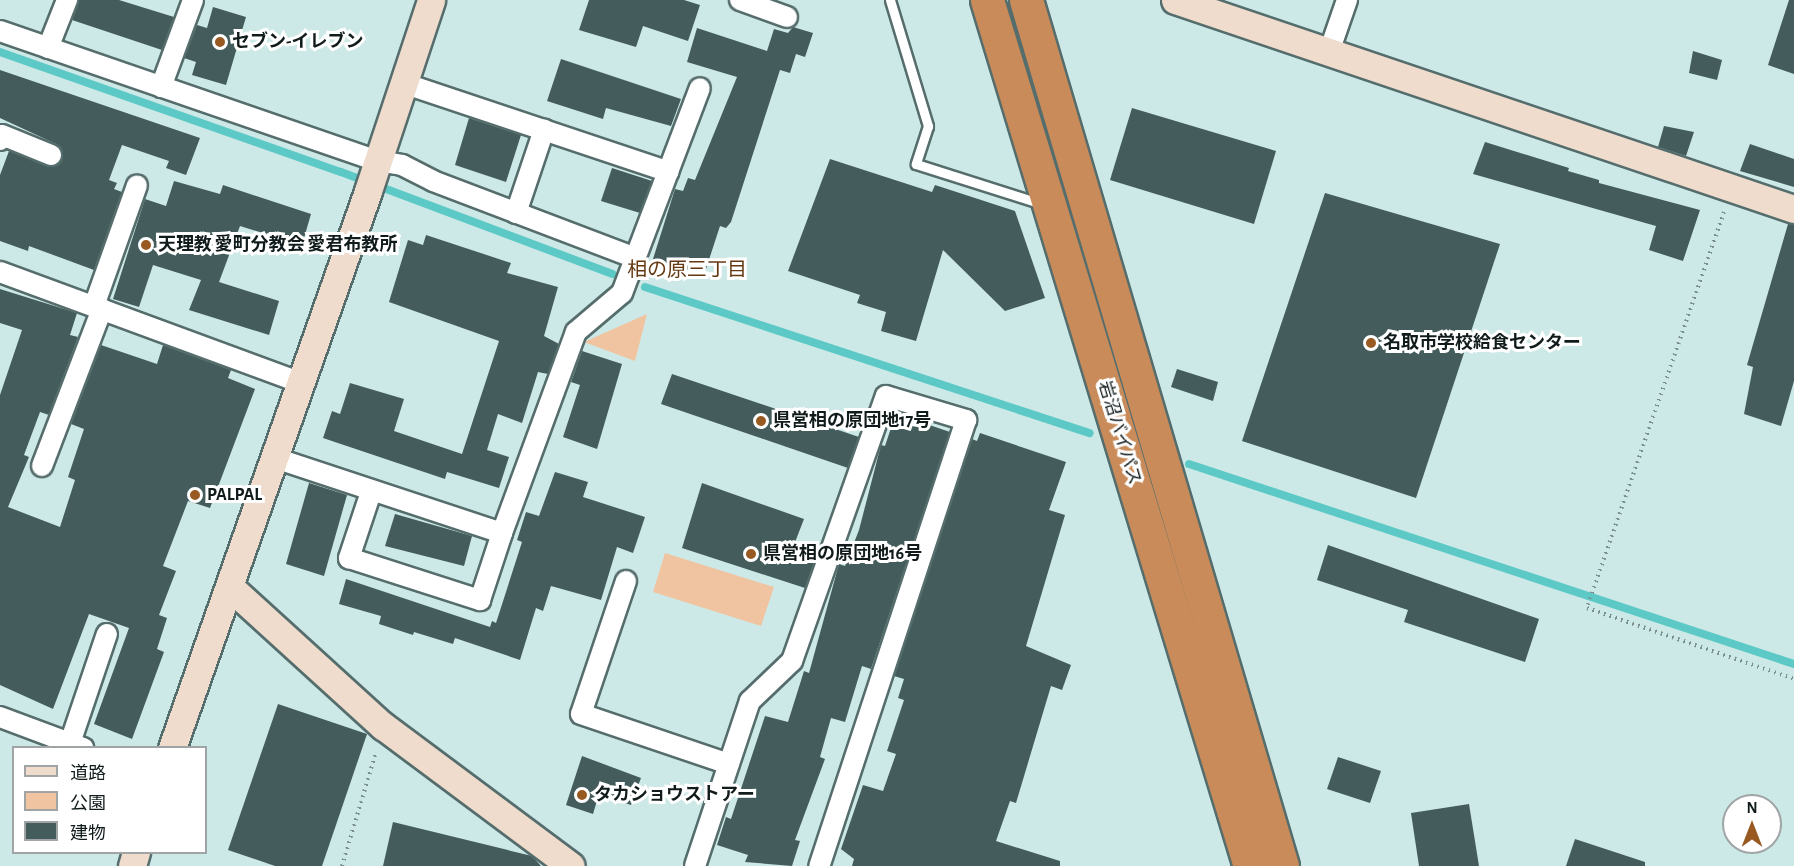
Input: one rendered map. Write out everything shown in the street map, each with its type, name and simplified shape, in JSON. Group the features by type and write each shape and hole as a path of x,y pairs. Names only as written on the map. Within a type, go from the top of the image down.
{"highway":[{"name":"岩沼バイパス","path":"987,0 1250,866"},
{"name":"岩沼バイパス","path":"1026,0 1282,866"}],"street":[{"path":"48,48 67,0"},
{"path":"161,87 193,0"},
{"path":"172,746 302,382 431,0"},
{"path":"740,0 787,17"},
{"path":"1175,0 1794,209"},
{"path":"1329,52 1347,0"},
{"path":"0,31 161,87 373,175 402,165 516,213 636,258"},
{"path":"403,83 669,172"},
{"path":"371,492 349,558 480,600 502,533 576,332 622,293 700,87"},
{"path":"516,213 544,130"},
{"path":"0,140 2,135 51,155"},
{"path":"42,466 98,308 137,185"},
{"path":"0,272 302,382"},
{"path":"695,866 750,701 792,661 886,396 966,420 819,866"},
{"path":"275,458 371,492 502,533"},
{"path":"626,581 581,714 729,764"},
{"path":"230,587 383,726 571,866"},
{"path":"0,717 77,745 107,634"}],"lane":[{"path":"890,0 928,126 916,164 1050,207"}],"path":[{"path":"1732,188 1587,608 1794,679"},
{"path":"342,866 383,726"}],"green space":[{"path":"647,314 635,361 584,342"},
{"path":"665,553 774,587 761,626 653,592"}],"building":[{"path":"79,0 119,0 174,17 162,50 72,20"},
{"path":"589,0 684,0 700,5 688,41 643,26 636,47 579,30"},
{"path":"1789,0 1794,0 1794,74 1768,65"},
{"path":"213,7 246,17 226,85 192,75 196,62 184,58 197,25 207,28"},
{"path":"793,27 813,33 805,57 796,54 790,73 780,70 731,222 726,228 720,226 704,275 653,259 675,189 683,191 688,178 695,180 737,77 687,62 697,28 767,51 774,29 788,33"},
{"path":"1693,51 1722,60 1717,80 1689,73"},
{"path":"561,59 681,99 671,126 606,108 603,119 547,101"},
{"path":"0,70 200,138 186,175 166,168 169,161 122,145 109,180 117,183 114,189 122,192 94,270 29,246 28,251 0,241 0,175 9,151 52,167 59,164 63,154 56,144 0,118"},
{"path":"1132,108 1276,151 1254,224 1110,180"},
{"path":"469,118 521,135 506,182 455,165"},
{"path":"1664,126 1694,132 1686,156 1658,147"},
{"path":"1485,142 1569,168 1568,171 1599,180 1599,183 1700,210 1683,261 1649,250 1656,226 1473,174"},
{"path":"1750,144 1794,159 1794,187 1740,171"},
{"path":"830,159 932,192 935,185 1015,211 1045,298 1005,311 943,250 916,341 881,331 886,312 857,303 860,295 788,271"},
{"path":"612,168 652,181 640,213 601,201"},
{"path":"174,181 220,194 223,185 311,214 302,245 240,226 219,282 279,301 269,335 189,310 201,280 153,265 139,307 113,299 145,199 166,206"},
{"name":"名取市学校給食センター","path":"1325,193 1500,244 1416,498 1242,441"},
{"path":"1788,224 1794,224 1794,381 1781,426 1744,414 1753,367 1747,365"},
{"path":"426,235 511,263 507,273 558,287 544,336 559,344 548,374 538,372 522,423 498,414 487,450 509,457 499,488 447,472 445,479 323,438 332,411 340,414 350,383 404,399 394,431 462,454 499,341 389,302 408,240 423,245"},
{"path":"0,289 77,313 70,335 78,337 49,415 40,412 24,455 29,457 8,507 60,527 75,480 68,477 84,429 71,424 101,345 157,364 163,345 231,370 228,378 255,389 210,508 188,501 163,566 176,571 159,615 167,618 157,649 164,652 132,739 94,724 129,628 89,614 53,709 0,685 0,395 22,330 0,323"},
{"path":"582,351 622,364 597,449 563,437 580,385 571,382"},
{"path":"1177,369 1218,382 1213,401 1171,387"},
{"name":"県営相の原団地17号","path":"672,374 859,437 848,468 661,404"},
{"path":"903,416 950,432 871,669 862,666 845,722 831,718 820,757 825,759 795,840 800,841 792,866 745,862 748,855 717,845 726,817 731,819 765,716 788,722 804,671 809,673 839,564 845,566 859,530 881,445 885,446 894,419"},
{"path":"980,433 1066,462 1049,510 1065,515 1026,646 1071,665 1062,690 1051,686 1016,803 1010,801 996,841 1060,861 1060,866 852,866 854,859 841,849 863,785 883,791 896,754 887,751 904,700 898,698 904,679 894,676 972,439 977,441"},
{"path":"555,472 588,482 583,497 645,517 633,553 617,547 601,600 551,586 543,611 536,608 520,660 455,638 453,644 414,632 413,635 379,624 381,616 339,604 346,579 490,627 492,621 496,623 522,542 517,540 526,512 539,516"},
{"path":"309,483 347,495 324,576 286,564"},
{"path":"702,483 804,519 792,550 816,557 805,588 682,548"},
{"path":"395,514 472,536 464,566 385,546"},
{"path":"1328,545 1539,619 1525,662 1404,622 1408,610 1317,580"},
{"path":"278,704 367,734 322,866 275,866 228,850"},
{"path":"582,756 641,778 631,805 599,794 593,814 566,805"},
{"path":"1338,757 1381,771 1370,803 1327,789"},
{"path":"1469,804 1479,866 1419,866 1411,813"},
{"path":"393,822 532,856 541,866 383,866"},
{"path":"1575,839 1645,862 1645,866 1566,866"}],"waterway":[{"path":"0,52 341,172 612,274"},
{"path":"645,287 1090,433"},
{"path":"1189,464 1794,664"}],"place":[{"name":"セブン-イレブン","path":"220,42"},
{"name":"天理教 愛町分教会 愛君布教所","path":"146,245"},
{"name":"名取市学校給食センター","path":"1371,343"},
{"name":"県営相の原団地17号","path":"761,421"},
{"name":"PALPAL","path":"195,495"},
{"name":"県営相の原団地16号","path":"751,554"},
{"name":"タカショウストアー","path":"582,795"}],"district":[{"name":"相の原三丁目","path":"687,270"}]}
